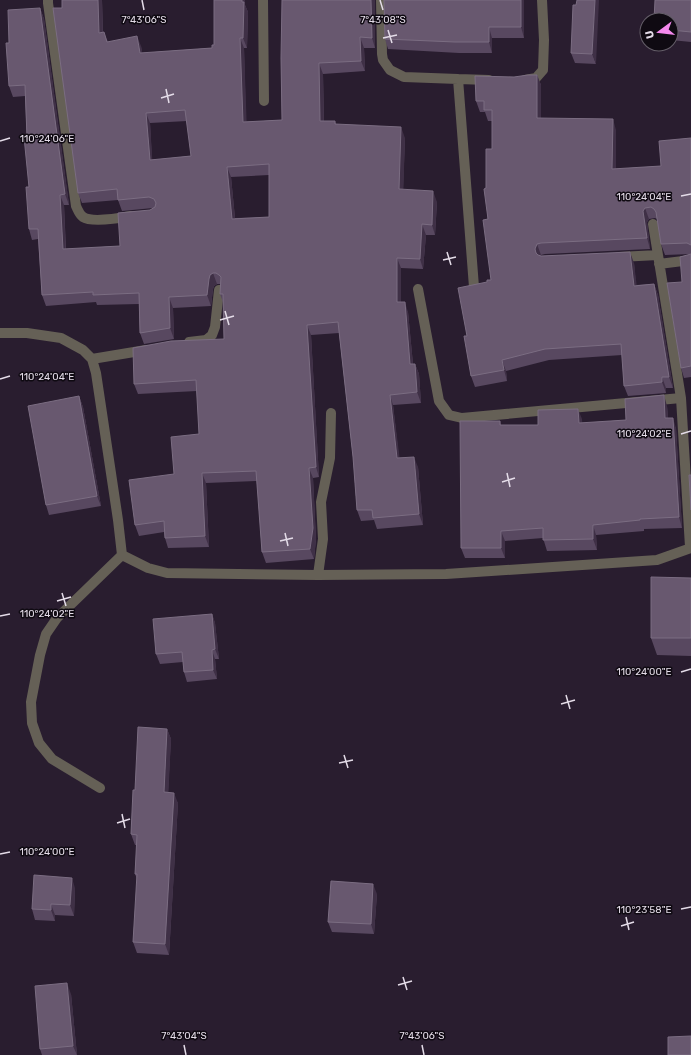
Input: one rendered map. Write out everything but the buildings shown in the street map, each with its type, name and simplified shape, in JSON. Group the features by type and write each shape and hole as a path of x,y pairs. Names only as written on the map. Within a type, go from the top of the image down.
{"street":[{"path":"48,0 76,206 79,213 84,217 93,220 138,216"},
{"path":"263,0 264,101"},
{"path":"381,0 382,54 383,60 390,70 404,77 496,80"},
{"path":"518,81 536,78 543,70 544,40 542,0"},
{"path":"458,79 474,287"},
{"path":"122,555 148,568 167,573 318,575 446,574 657,560 691,547 681,398 653,224"},
{"path":"613,257 691,260"},
{"path":"418,289 439,401 449,415 462,418 681,398"},
{"path":"183,343 206,340 212,335 216,327 219,290"},
{"path":"0,333 27,333 61,338 83,350 92,359 97,381 122,555"},
{"path":"92,359 153,349"},
{"path":"318,575 322,539 321,502 330,458 331,412"},
{"path":"100,788 52,759 39,744 32,723 31,702 40,655 46,634 57,618 122,555"}]}
